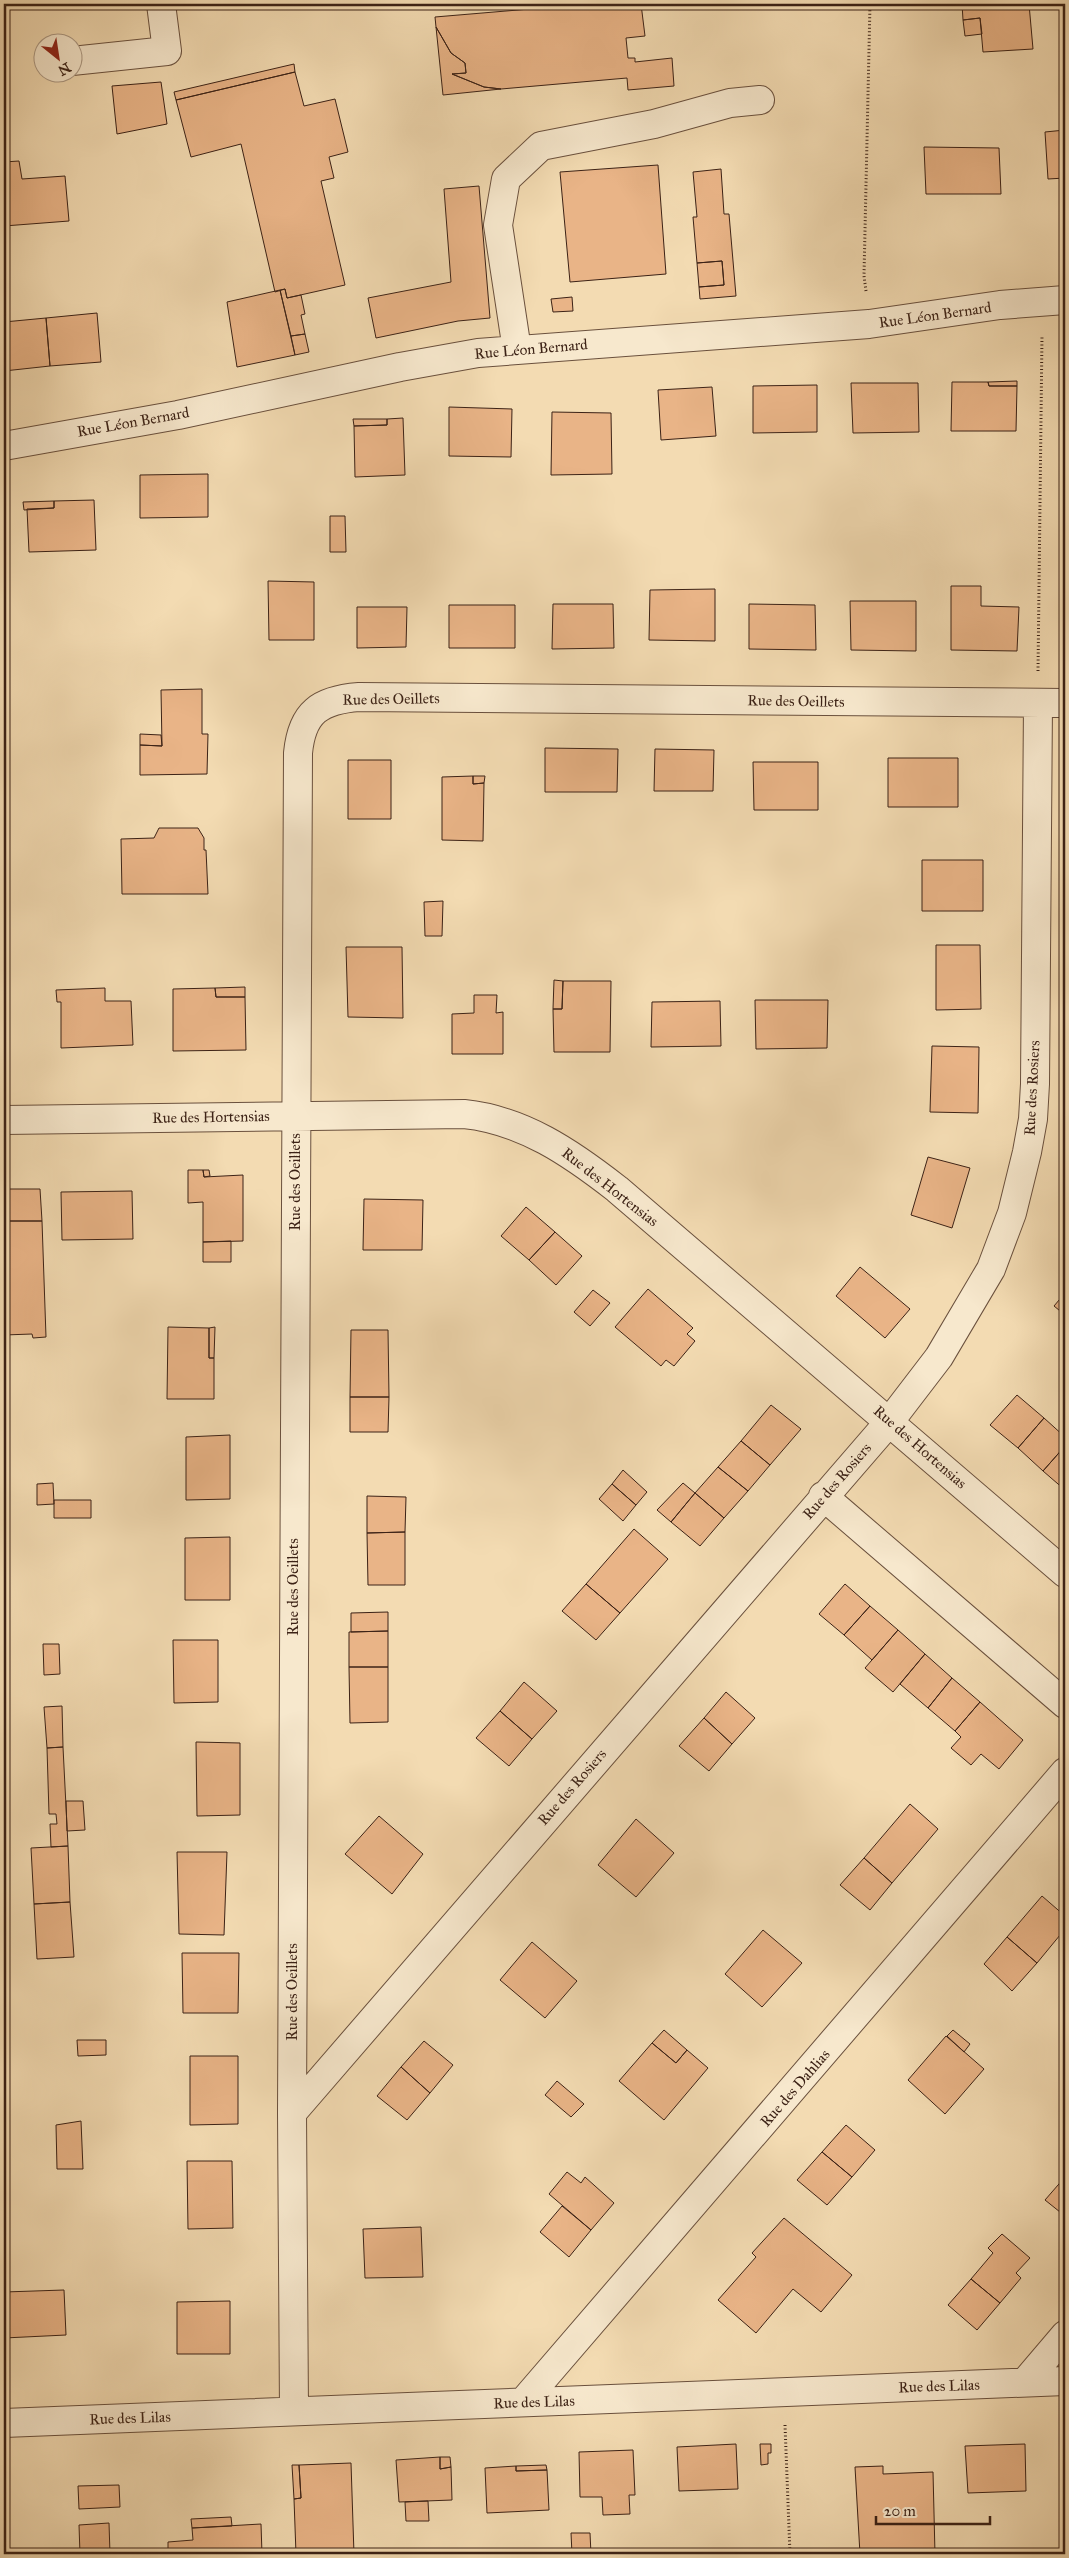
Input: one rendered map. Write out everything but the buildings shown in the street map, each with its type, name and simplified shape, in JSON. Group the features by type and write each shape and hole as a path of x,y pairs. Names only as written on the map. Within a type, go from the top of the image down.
{"street":[{"path":"82,60 167,51 161,4"},
{"path":"517,350 498,225 506,179 541,146 654,124 730,103 760,100"},
{"name":"Rue Léon Bernard","path":"4,446 187,413 418,363 517,350 869,324 1054,300"},
{"name":"Rue des Oeillets","path":"294,2412 292,2113 295,1116 298,752 300,735 304,724 320,706 332,701 359,697 1065,703"},
{"name":"Rue des Rosiers","path":"292,2113 823,1496 890,1421 939,1358 991,1269 1012,1213 1033,1119 1035,1084 1038,704"},
{"name":"Rue des Hortensias","path":"4,1120 295,1116 484,1116 522,1128 545,1139 584,1164 617,1189 890,1421 1065,1573"},
{"path":"823,1496 1065,1704"},
{"name":"Rue des Dahlias","path":"523,2402 1065,1772"},
{"path":"1025,2382 1065,2335"},
{"name":"Rue des Lilas","path":"4,2423 1065,2380"}],"path":[{"path":"869,324 864,276 870,4"},
{"path":"1038,704 1054,300"},
{"path":"784,2392 790,2554"}]}
